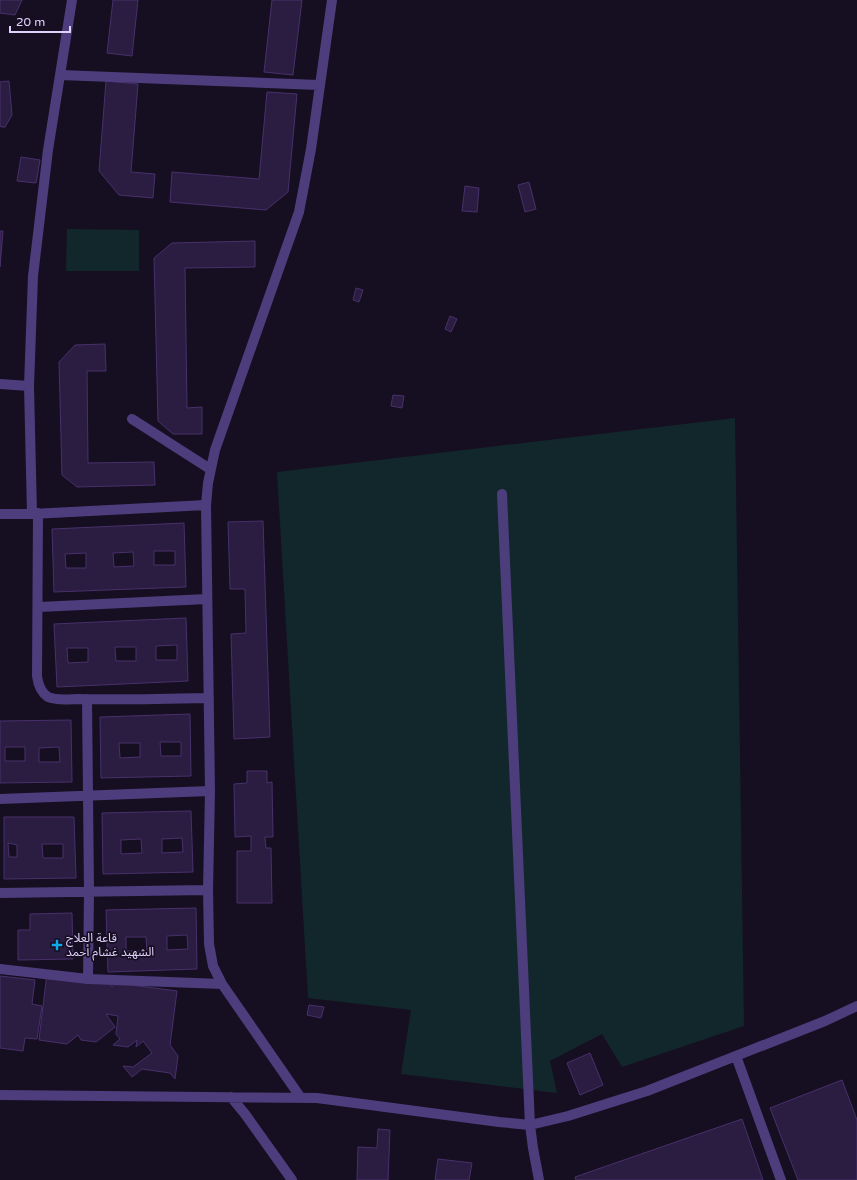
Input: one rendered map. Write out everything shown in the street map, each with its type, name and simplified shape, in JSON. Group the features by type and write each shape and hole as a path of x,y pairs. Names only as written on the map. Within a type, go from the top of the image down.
{"street":[{"path":"72,0 48,150 33,276 28,386 39,607 38,686 46,696 52,698 209,698"},
{"path":"300,1098 222,984 215,973 211,959 209,944 208,890 210,791 206,505 210,469 299,212 311,149 332,0"},
{"path":"60,75 319,85"},
{"path":"0,384 28,386"},
{"path":"132,419 210,469"},
{"path":"502,494 530,1125 539,1180"},
{"path":"0,514 206,505"},
{"path":"39,607 207,599"},
{"path":"88,699 88,979"},
{"path":"0,799 210,791"},
{"path":"0,893 208,890"},
{"path":"0,969 88,979 222,984"},
{"path":"0,1095 317,1098 530,1125 568,1116 647,1090 825,1021 857,1006"},
{"path":"736,1056 781,1180"},
{"path":"231,1097 292,1180"}],"green space":[{"path":"67,229 139,230 139,271 66,271"},
{"path":"735,418 744,1026 622,1067 602,1034 550,1061 557,1093 401,1074 411,1010 308,998 277,472"}],"building":[{"path":"0,0 22,0 15,15 0,13"},
{"path":"113,0 138,0 132,56 107,53"},
{"path":"272,0 302,0 293,75 264,72"},
{"path":"9,81 12,115 5,127 2,127 0,126 0,82"},
{"path":"106,81 138,84 131,172 155,174 153,198 119,195 99,171"},
{"path":"267,92 297,94 288,192 266,210 170,202 172,172 259,179"},
{"path":"21,157 40,160 36,183 17,181"},
{"path":"529,182 536,209 525,212 518,185"},
{"path":"465,186 479,188 477,212 462,211"},
{"path":"0,231 3,231 0,267"},
{"path":"255,241 255,267 185,268 187,408 202,407 202,434 173,434 158,421 154,258 172,243"},
{"path":"356,288 363,290 359,302 353,300"},
{"path":"450,316 457,319 451,332 445,329"},
{"path":"105,344 106,371 87,371 88,463 154,462 155,485 77,487 62,475 59,362 75,345"},
{"path":"393,395 404,396 402,408 391,406"},
{"path":"263,521 270,737 234,739 231,634 246,633 245,589 230,589 228,522"},
{"path":"184,523 186,587 54,592 52,529","holes":["154,551 175,551 175,565 154,565","133,552 134,566 114,567 113,553","86,553 86,568 66,568 65,554"]},
{"path":"186,618 188,681 57,687 54,624","holes":["177,645 177,660 156,660 156,646","115,647 136,647 136,661 116,661","67,648 88,648 88,662 68,663"]},
{"path":"190,714 191,776 101,778 100,717","holes":["160,742 181,742 181,756 161,756","119,743 140,743 140,757 120,758"]},
{"path":"71,720 72,782 0,783 0,721","holes":["5,747 25,747 25,761 5,761","59,747 60,762 39,762 39,748"]},
{"path":"247,771 267,771 267,783 272,782 273,837 265,837 266,848 271,848 272,903 237,903 237,851 251,851 251,836 235,837 234,784 247,783"},
{"path":"191,811 193,872 103,874 102,813","holes":["182,838 183,852 162,853 162,839","141,839 142,853 121,854 121,840"]},
{"path":"4,817 74,817 76,878 4,879","holes":["8,843 17,845 17,857 9,857","42,844 63,844 63,858 43,858"]},
{"path":"196,908 197,969 108,972 106,910","holes":["187,935 188,949 167,950 167,936","126,937 146,937 147,951 126,951"]},
{"path":"72,913 73,959 18,960 18,930 30,930 30,914"},
{"path":"47,973 108,981 112,987 116,983 177,991 170,1045 178,1056 175,1079 170,1073 142,1069 132,1077 123,1066 133,1067 152,1053 143,1041 136,1047 137,1040 128,1047 113,1045 120,1039 116,1034 118,1016 106,1014 115,1027 96,1042 81,1040 78,1035 67,1044 39,1040"},
{"path":"0,976 35,980 32,1004 42,1006 37,1039 25,1038 23,1051 0,1048"},
{"path":"309,1005 324,1007 321,1018 307,1015"},
{"path":"590,1053 603,1085 580,1095 567,1063"},
{"path":"842,1080 857,1120 857,1180 798,1180 770,1108"},
{"path":"742,1119 763,1180 576,1180 575,1177"},
{"path":"378,1129 390,1130 388,1180 357,1180 358,1147 377,1148"},
{"path":"438,1159 472,1163 469,1180 435,1180"}],"place":[{"name":"قاعة العلاج الشهيد غشام أحمد","path":"57,945"}]}
